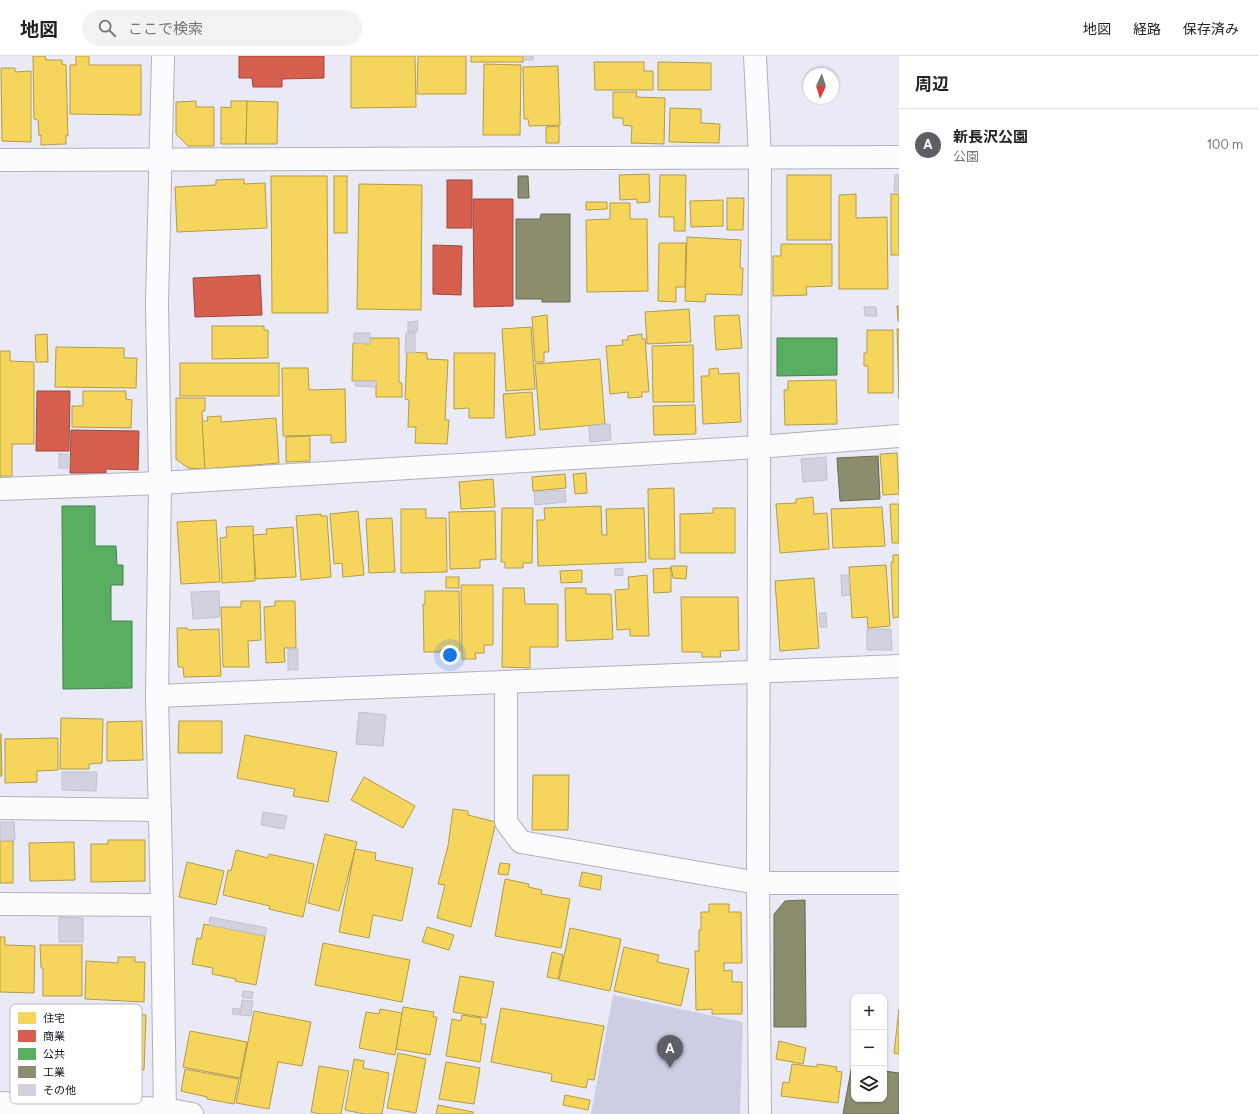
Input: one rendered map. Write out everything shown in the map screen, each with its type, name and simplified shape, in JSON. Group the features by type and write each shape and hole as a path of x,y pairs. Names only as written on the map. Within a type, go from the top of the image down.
{"street":[{"path":"163,56 157,304 160,483 157,696 165,1112"},
{"path":"755,56 760,157 758,447 758,883 760,1114"},
{"path":"0,160 899,157"},
{"path":"0,489 160,483 758,447 899,436"},
{"path":"157,696 899,666"},
{"path":"506,682 506,822 521,842 758,883 899,883"},
{"path":"0,808 160,810"},
{"path":"0,904 162,905"},
{"path":"0,1103 10,1104"},
{"path":"18,1104 192,1114"}],"shaded area":[{"path":"613,995 743,1022 740,1114 591,1114"}],"building: 住宅":[{"path":"33,56 45,56 46,60 62,60 62,64 66,65 68,136 66,135 66,144 41,145 38,120 34,119"},
{"path":"76,56 89,56 89,65 141,65 141,115 70,114 70,65 76,65"},
{"path":"351,56 415,56 416,107 351,108"},
{"path":"418,56 466,56 466,94 417,94"},
{"path":"471,56 523,56 523,62 471,62"},
{"path":"594,62 644,62 644,71 653,71 653,90 595,90"},
{"path":"658,62 711,63 711,90 658,90"},
{"path":"484,64 521,65 520,135 483,135"},
{"path":"558,66 560,125 529,126 528,119 524,119 523,67"},
{"path":"1,68 15,68 15,72 31,71 31,142 2,141"},
{"path":"613,92 637,92 636,97 665,98 664,144 631,143 632,126 623,125 623,118 613,118"},
{"path":"196,101 196,107 214,107 214,146 188,146 176,134 176,102"},
{"path":"231,101 247,101 246,144 221,144 221,107 231,108"},
{"path":"247,101 278,102 277,144 246,144"},
{"path":"670,108 701,109 701,123 720,124 719,143 669,142"},
{"path":"559,126 559,143 546,143 546,127"},
{"path":"649,174 650,202 637,203 637,199 620,200 619,175"},
{"path":"660,175 686,175 685,231 674,231 674,217 659,217"},
{"path":"787,175 831,175 831,240 787,240"},
{"path":"271,176 327,176 328,313 272,313"},
{"path":"334,176 347,176 347,233 334,233"},
{"path":"244,179 244,184 265,183 267,228 177,232 175,187 216,185 216,180"},
{"path":"359,184 422,185 421,310 357,309"},
{"path":"856,194 856,218 887,217 888,289 839,289 839,195"},
{"path":"891,194 899,194 899,255 891,255"},
{"path":"727,198 744,198 743,230 727,230"},
{"path":"723,200 723,226 691,227 690,201"},
{"path":"586,202 607,202 607,209 586,210"},
{"path":"610,203 630,203 630,219 647,219 648,291 587,292 586,220 610,219"},
{"path":"687,237 741,240 740,268 743,268 742,295 706,294 705,302 685,301"},
{"path":"659,243 686,243 685,287 676,287 676,302 658,301"},
{"path":"781,244 832,244 832,286 806,287 807,295 773,296 773,256 781,256"},
{"path":"897,306 899,306 899,321 898,321"},
{"path":"689,309 691,342 647,344 645,312"},
{"path":"547,315 549,352 544,352 544,362 535,362 532,317"},
{"path":"739,315 742,348 716,350 714,316"},
{"path":"212,326 264,326 264,330 268,330 268,358 212,359"},
{"path":"531,327 535,389 506,391 502,329"},
{"path":"897,329 899,329 899,399"},
{"path":"867,330 893,330 893,393 868,393 868,366 864,366 864,353 867,353"},
{"path":"47,334 48,362 36,362 35,335"},
{"path":"642,334 642,339 645,339 649,392 642,392 642,397 628,398 628,392 610,394 606,346 623,345 622,340 628,340 628,336"},
{"path":"370,338 399,338 399,382 402,383 402,397 376,397 376,381 352,381 353,343 370,344"},
{"path":"693,345 694,402 653,402 652,346"},
{"path":"56,347 124,348 124,358 137,358 136,388 55,387"},
{"path":"0,351 10,351 10,361 34,362 34,444 12,444 12,476 0,476"},
{"path":"407,352 427,353 427,359 448,360 445,420 449,420 447,444 415,443 416,427 408,427 409,400 405,399"},
{"path":"454,353 495,353 494,418 469,418 469,408 454,409"},
{"path":"600,359 605,424 540,430 535,364"},
{"path":"180,363 279,363 279,396 180,396"},
{"path":"282,368 308,368 309,390 345,389 346,442 331,443 331,435 283,436"},
{"path":"718,368 719,374 739,373 741,422 703,424 701,376 709,376 709,369"},
{"path":"836,380 837,424 785,425 784,390 788,390 788,381"},
{"path":"83,391 126,391 126,399 132,400 131,428 72,427 72,406 83,406"},
{"path":"532,392 535,435 506,438 503,394"},
{"path":"176,398 205,398 205,411 202,411 205,469 188,468 176,459"},
{"path":"695,405 696,434 654,435 653,406"},
{"path":"221,416 221,422 276,418 279,463 205,469 202,421 208,421 207,417"},
{"path":"310,436 310,461 286,462 286,437"},
{"path":"897,453 899,494 883,495 880,454"},
{"path":"586,473 587,493 575,494 573,474"},
{"path":"565,474 566,488 533,491 532,477"},
{"path":"493,479 495,507 461,509 459,482"},
{"path":"674,488 675,559 649,559 648,489"},
{"path":"813,497 814,514 827,513 829,549 780,553 776,504 796,503 796,499"},
{"path":"890,504 899,504 899,543 892,543"},
{"path":"601,506 602,535 607,535 606,509 644,508 646,562 538,566 537,520 545,520 544,508"},
{"path":"882,507 885,546 833,548 831,509"},
{"path":"502,508 533,508 532,563 523,563 523,568 505,568 505,562 501,562"},
{"path":"713,508 735,508 735,553 680,553 680,514 713,513"},
{"path":"401,509 426,509 426,518 446,518 447,572 401,573"},
{"path":"358,511 364,575 343,577 342,563 334,564 330,514"},
{"path":"495,511 496,559 480,560 480,568 450,569 449,512"},
{"path":"321,514 321,516 327,516 331,577 301,580 296,516"},
{"path":"392,518 395,572 369,573 366,519"},
{"path":"216,520 220,582 181,584 177,522"},
{"path":"253,526 255,581 222,583 220,538 227,537 226,527"},
{"path":"293,527 296,577 256,579 253,535 267,534 266,529"},
{"path":"893,555 899,555 899,617 893,618 891,562 893,562"},
{"path":"886,565 890,626 868,628 867,617 852,618 849,567"},
{"path":"671,566 687,566 686,579 673,578"},
{"path":"671,568 671,592 654,593 653,569"},
{"path":"582,570 582,582 561,583 560,571"},
{"path":"647,575 649,636 630,636 630,629 617,630 615,590 629,589 628,577"},
{"path":"446,577 459,577 459,588 446,588"},
{"path":"814,578 819,648 780,651 775,581"},
{"path":"461,585 493,585 493,645 484,645 484,653 475,653 476,659 462,659"},
{"path":"503,588 524,588 525,604 558,604 558,647 530,647 530,668 502,667"},
{"path":"565,588 586,588 586,594 611,594 613,639 566,641"},
{"path":"425,591 459,591 460,651 440,650 440,652 424,652 423,604 425,605"},
{"path":"681,597 738,597 739,650 720,651 721,657 702,657 702,652 682,652"},
{"path":"241,601 260,601 261,640 248,641 249,667 223,667 221,607 241,607"},
{"path":"275,601 295,601 296,648 284,648 285,662 266,663 264,607 275,606"},
{"path":"177,628 187,628 188,630 219,629 221,676 184,677 183,667 178,667"},
{"path":"61,718 103,719 102,763 89,764 89,769 60,769"},
{"path":"142,721 143,760 107,761 107,722"},
{"path":"179,721 222,721 222,753 178,753"},
{"path":"1,734 2,776 0,776"},
{"path":"245,735 337,752 328,802 293,796 295,789 237,778"},
{"path":"58,738 58,770 37,771 37,782 5,783 5,739"},
{"path":"533,775 569,775 568,830 532,830"},
{"path":"364,777 415,806 403,828 351,800"},
{"path":"453,809 468,811 468,815 496,822 471,927 437,918 445,885 438,884 448,846"},
{"path":"325,834 357,842 339,911 308,903"},
{"path":"108,840 145,840 145,881 91,882 91,844 108,844"},
{"path":"0,841 13,841 13,883 0,883"},
{"path":"74,842 75,880 30,881 29,843"},
{"path":"355,849 376,853 375,860 413,868 402,921 373,915 369,938 339,932"},
{"path":"236,850 268,858 269,854 314,864 303,917 269,909 270,906 223,895 228,870 231,871"},
{"path":"187,862 224,871 216,905 179,897"},
{"path":"500,863 510,864 508,875 498,874"},
{"path":"582,872 602,876 600,890 579,886"},
{"path":"505,879 529,884 528,887 542,890 541,894 570,899 561,948 495,936"},
{"path":"709,904 729,904 729,912 741,912 742,963 724,963 724,971 732,970 732,982 742,982 742,1014 712,1014 712,1009 696,1010 695,951 699,951 701,912 709,912"},
{"path":"204,924 265,936 256,985 235,981 236,979 212,974 213,968 192,964 197,938 201,939"},
{"path":"427,927 454,935 449,950 422,942"},
{"path":"570,928 621,939 610,991 559,980"},
{"path":"0,937 5,937 5,945 35,946 34,993 0,992"},
{"path":"323,943 410,960 402,1002 315,985"},
{"path":"40,945 82,945 82,996 43,996 43,968 41,968"},
{"path":"624,947 659,955 657,962 689,969 681,1006 614,991"},
{"path":"552,952 563,955 558,979 547,977"},
{"path":"118,957 135,957 135,962 145,962 144,1002 85,999 86,961 118,963"},
{"path":"460,976 494,982 487,1018 453,1012"},
{"path":"403,1007 434,1012 433,1017 437,1017 430,1055 396,1049"},
{"path":"501,1008 604,1026 594,1080 588,1079 586,1088 551,1081 552,1074 491,1062"},
{"path":"380,1009 402,1013 395,1055 359,1048 366,1012 379,1014"},
{"path":"899,1009 899,1054 894,1053"},
{"path":"254,1011 311,1022 302,1066 278,1062 269,1109 236,1103"},
{"path":"142,1015 146,1015 144,1070 142,1070"},
{"path":"462,1015 481,1018 481,1024 486,1024 480,1062 446,1056 452,1019 461,1021"},
{"path":"190,1031 247,1042 240,1078 183,1067"},
{"path":"779,1041 806,1048 803,1064 776,1059"},
{"path":"398,1053 426,1059 416,1113 387,1108"},
{"path":"354,1059 364,1061 363,1068 389,1073 382,1114 364,1114 345,1110"},
{"path":"446,1062 480,1068 474,1104 439,1099"},
{"path":"792,1064 817,1067 817,1064 837,1067 836,1071 842,1072 838,1103 781,1096 783,1082 789,1083"},
{"path":"319,1066 349,1071 341,1114 320,1114 311,1112"},
{"path":"185,1069 239,1079 234,1104 207,1099 207,1097 181,1091"},
{"path":"565,1095 590,1100 588,1110 563,1105"},
{"path":"438,1105 473,1112 473,1114 436,1114"}],"building: 商業":[{"path":"239,56 324,56 324,78 282,79 282,87 253,87 252,78 239,78"},
{"path":"447,180 472,180 472,228 447,228"},
{"path":"473,199 513,199 513,306 474,307"},
{"path":"433,245 462,246 461,295 433,294"},
{"path":"260,275 262,315 195,317 193,278"},
{"path":"37,391 70,391 69,451 36,451"},
{"path":"71,430 139,431 138,470 106,469 106,473 70,473"}],"building: 公共":[{"path":"777,338 837,338 837,375 777,376"},
{"path":"62,506 95,506 95,546 116,546 117,565 123,565 123,585 111,585 111,621 132,621 132,688 63,689"}],"building: 工業":[{"path":"518,176 528,176 529,198 518,198"},
{"path":"541,214 570,214 570,302 542,302 542,299 516,299 516,219 540,219"},
{"path":"878,456 880,499 840,501 837,458"},
{"path":"805,900 806,1027 774,1027 774,914 785,901"},
{"path":"851,1070 851,1102 887,1102 887,1071 899,1073 899,1114 843,1114"}],"building: その他":[{"path":"525,56 533,56 533,60 525,60"},
{"path":"895,175 899,175 899,192 894,192"},
{"path":"864,307 876,307 877,316 865,316"},
{"path":"418,321 417,332 408,332 408,322"},
{"path":"354,333 370,333 370,344 354,343"},
{"path":"406,333 415,333 415,353 405,353"},
{"path":"355,381 376,381 376,387 355,386"},
{"path":"610,424 611,440 590,442 589,426"},
{"path":"59,454 68,454 68,468 59,468"},
{"path":"826,457 827,480 803,482 801,459"},
{"path":"565,490 566,502 535,505 534,492"},
{"path":"623,568 623,575 615,576 615,569"},
{"path":"841,575 849,575 850,595 842,596"},
{"path":"219,591 220,617 193,619 191,592"},
{"path":"819,613 826,613 827,627 820,627"},
{"path":"867,629 891,629 892,650 867,650"},
{"path":"288,649 298,649 298,670 288,670"},
{"path":"359,712 386,715 383,746 356,744"},
{"path":"62,772 97,772 96,791 62,790"},
{"path":"263,812 287,816 284,829 261,825"},
{"path":"0,822 14,822 15,840 0,841"},
{"path":"59,917 83,918 83,942 59,942"},
{"path":"210,917 267,928 265,936 209,925"},
{"path":"243,991 253,992 252,999 242,997"},
{"path":"242,1000 253,1001 251,1016 240,1015"},
{"path":"233,1008 240,1009 239,1015 232,1014"}],"place":[{"name":"新長沢公園","path":"670,1068"}]}
